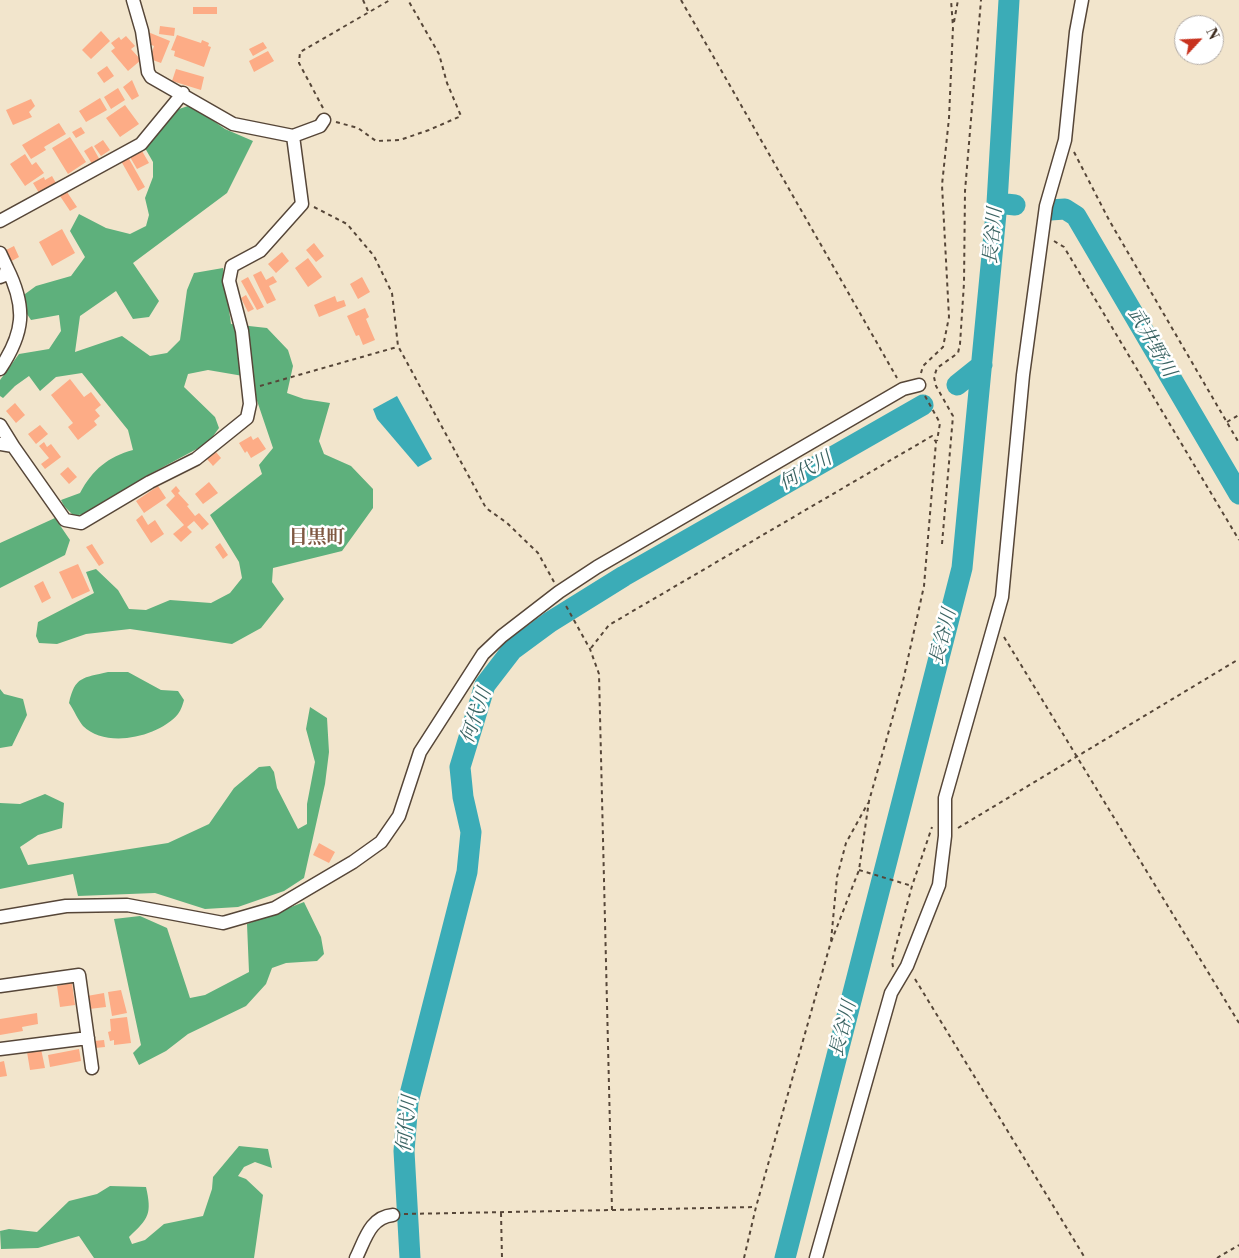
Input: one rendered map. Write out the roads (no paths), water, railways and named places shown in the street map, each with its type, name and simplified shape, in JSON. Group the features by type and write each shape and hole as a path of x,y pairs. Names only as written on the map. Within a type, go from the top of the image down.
{"street":[{"path":"133,0 142,30 148,72 151,77 183,93 233,124 293,136 320,126 324,120"},
{"path":"816,1258 891,993 907,966 939,884 945,836 945,798 1002,597 1023,375 1046,206 1065,140 1076,32 1082,0"},
{"path":"0,221 113,161 141,144 183,93"},
{"path":"0,425 65,520 81,523 150,482 196,459 247,418 250,404 242,331 229,281 232,266 260,251 302,204 293,136"},
{"path":"0,253 3,273 16,287 22,306 17,338 12,352 0,370"},
{"path":"0,917 66,906 128,905 223,923 275,908 353,862 382,842 399,816 420,752 483,654 502,636 558,592 597,567 903,389 919,385"},
{"path":"0,444 13,446"},
{"path":"0,986 79,975 92,1068"},
{"path":"0,1049 88,1038"},
{"path":"356,1258 372,1226 382,1216 393,1215"}],"water":[{"path":"397,396 432,459 418,467 377,419 373,409"}],"waterway":[{"name":"長谷川","path":"785,1258 962,568 997,203 1009,0"},
{"name":"武井野川","path":"997,203 1015,205"},
{"name":"武井野川","path":"1050,210 1065,209 1076,216 1239,494"},
{"name":"何代川","path":"957,385 982,365"},
{"name":"何代川","path":"410,1258 404,1151 408,1102 467,872 471,832 463,797 460,767 485,685 512,650 550,622 624,576 923,405"}],"district":[{"name":"目黒町","path":"317,538"}]}
